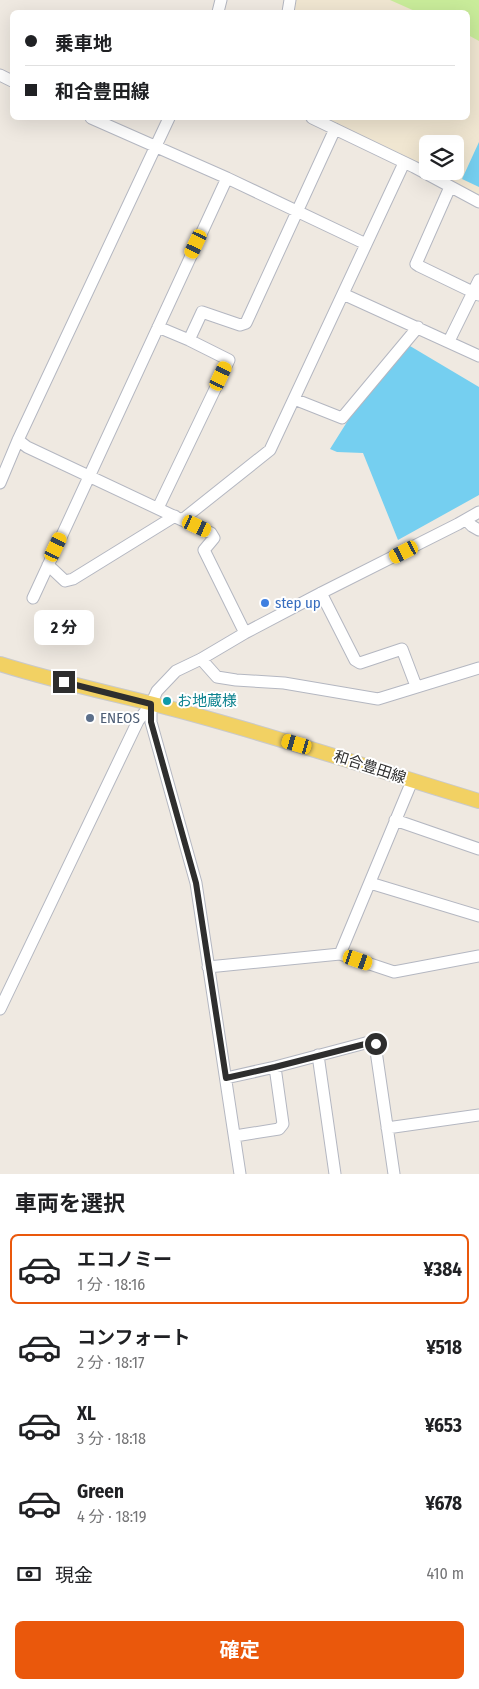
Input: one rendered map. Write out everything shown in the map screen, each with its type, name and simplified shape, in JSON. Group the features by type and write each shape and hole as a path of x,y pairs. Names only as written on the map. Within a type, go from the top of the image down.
{"main road":[{"name":"和合豊田線","path":"0,664 297,744 479,801"}],"street":[{"path":"95,120 227,178 366,244"},
{"path":"0,483 2,469 18,440 168,120"},
{"path":"316,120 479,202"},
{"path":"189,340 202,312 240,325 246,323 335,129"},
{"path":"48,565 65,581 73,579 178,518 270,450 404,163"},
{"path":"33,598 227,178"},
{"path":"450,187 416,264 476,294"},
{"path":"449,341 476,294 479,280"},
{"path":"343,294 479,356"},
{"path":"158,326 228,360 158,508"},
{"path":"294,399 342,418 418,327"},
{"path":"18,440 27,447 211,533 214,538 204,550 245,633"},
{"path":"0,1009 138,721 151,704 157,691 176,671 321,593 479,512"},
{"path":"466,520 479,530"},
{"path":"321,593 355,660 360,664 402,649 416,686"},
{"path":"201,658 217,677 284,683 378,699 479,668"},
{"path":"151,704 151,722 193,865 240,1174"},
{"path":"340,954 412,781"},
{"path":"395,820 479,849"},
{"path":"370,883 479,916"},
{"path":"208,967 340,954 394,972 479,956"},
{"path":"226,1078 373,1042 376,1044 394,1174"},
{"path":"318,1054 335,1174"},
{"path":"235,1136 279,1129 283,1124 275,1067"},
{"path":"387,1128 479,1115"}],"shaded area":[{"path":"294,0 479,0 479,195 449,180 464,180 464,135 419,135 419,166 324,120 470,120 470,10 292,10"}],"green space":[{"path":"390,0 479,0 479,41 470,36 470,10 412,10"}],"water":[{"path":"479,142 479,187 464,180 464,175"},
{"path":"410,346 479,387 479,495 398,540 363,453 337,452 330,449 352,414"}],"place":[{"name":"step up","path":"265,603"},
{"name":"お地蔵様","path":"167,701"},
{"name":"ENEOS","path":"90,718"}],"route":[{"path":"64,682 151,704 151,722 193,865 226,1078 275,1067 318,1054 373,1042 376,1044"}]}
